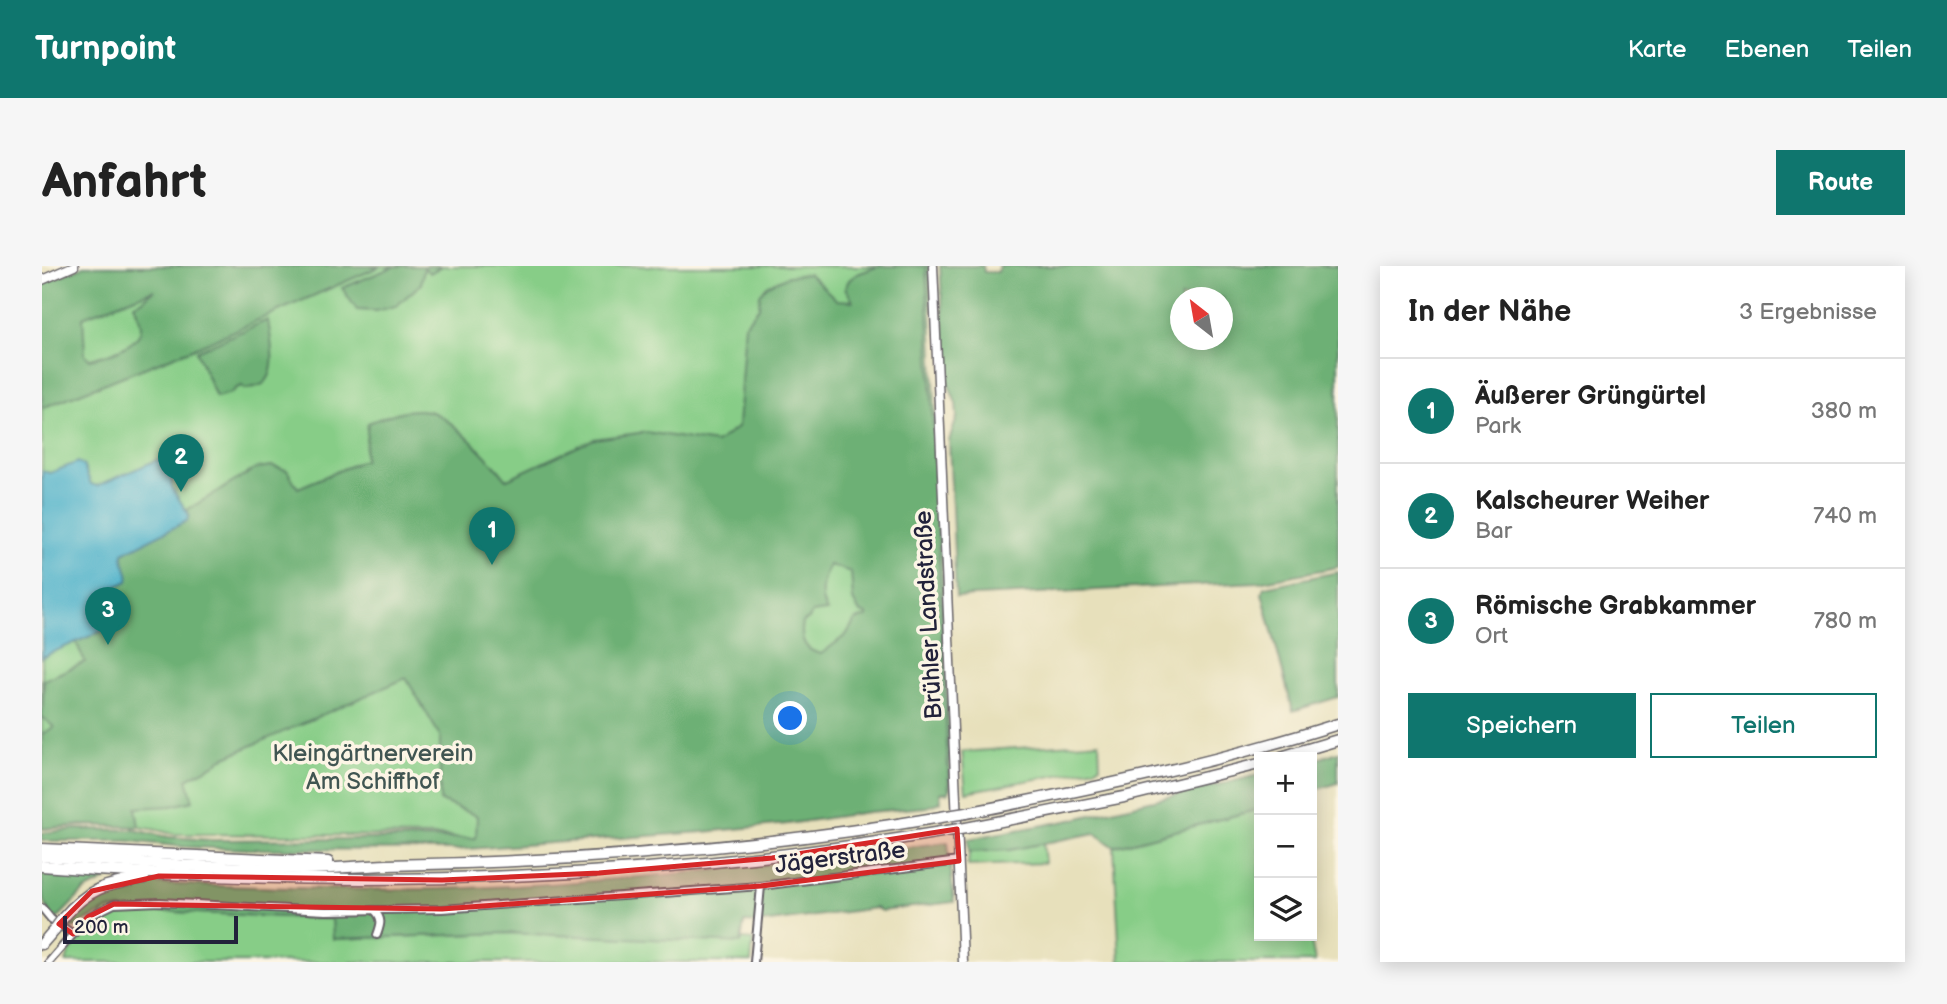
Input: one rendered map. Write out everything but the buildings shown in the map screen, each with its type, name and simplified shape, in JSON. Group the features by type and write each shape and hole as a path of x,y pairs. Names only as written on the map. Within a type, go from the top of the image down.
{"highway":[{"path":"42,856 304,869 505,863 666,852 848,832 1061,795 1172,771 1338,724"},
{"path":"1298,752 1338,740"},
{"path":"42,866 159,876 416,880 600,873 772,858 966,828 1124,797 1254,765"},
{"path":"42,849 304,860 350,866"},
{"path":"42,944 77,902 92,891 113,883 159,876"}],"main road":[{"path":"42,279 74,266"},
{"name":"Brühler Landstraße","path":"933,266 963,962"}],"street":[{"name":"Jägerstraße","path":"754,962 761,886 959,861"},
{"path":"49,962 88,917 114,904 160,902 326,911 442,909 761,886"},
{"path":"42,908 51,919 73,934"},
{"path":"374,910 380,916 381,923 377,935"}],"highlighted area":[{"path":"957,829 959,861 761,886 442,909 114,904 88,917 73,934 59,924 92,891 159,876 442,880 599,873 772,858"}],"green space":[{"name":"Kleingärtnerverein Am Schiffhof","path":"84,266 929,266 950,753 949,792 765,814 453,840 452,837 441,836 173,834 141,827 108,825 42,829 42,284"},
{"path":"84,266 381,266 190,350 42,408 42,284","holes":["154,290 134,304 141,327 135,340 121,349 89,359 85,354 83,317"]},
{"path":"395,266 442,266 430,273 424,268 421,284 396,306 376,311 357,310 342,288"},
{"path":"879,266 926,266 949,792 940,793 941,802 927,807 868,812 788,824 454,850 247,849 185,847 128,841 42,841 42,833 76,829 135,830 169,837 212,840 476,838 477,816 440,801 440,736 406,678 219,760 187,779 193,801 172,806 136,808 139,827 82,825 42,829 42,734 54,727 42,717 44,680 85,662 76,642 104,630 107,622 98,598 102,593 128,581 123,553 189,515 187,510 257,468 272,466 287,470 298,488 364,460 368,423 412,410 428,411 448,421 507,479 594,439 646,432 716,443 738,427 745,324 759,307 760,295 767,286 788,276 809,274 837,300 853,301 845,288 849,280","holes":["829,565 851,572 853,600 860,613 867,614 867,617 855,620 846,635 821,654 810,650 804,642 803,622 809,619 812,613 827,611 822,588"]},
{"path":"940,266 983,266 984,272 998,272 999,266 1338,266 1338,567 1258,582 956,597 949,441 957,417 956,404 947,380"},
{"path":"268,320 272,365 267,380 259,386 245,389 242,386 231,393 216,397 196,351"},
{"path":"1338,572 1338,697 1293,711 1262,593 1264,587"},
{"path":"1099,742 1100,766 1096,768 966,792 962,752"},
{"path":"1338,752 1338,783 1317,789 1317,759"},
{"path":"1254,776 1254,810 1114,847 1095,833 1010,850 969,852 968,839 1066,821"},
{"path":"1254,810 1254,941 1311,941 1315,962 1120,962 1114,847"},
{"path":"948,842 954,902 881,911 876,908 762,923 744,922 741,943 507,933 333,939 332,919 108,909 73,928 64,923 94,896 132,883 440,889 567,883 694,872"},
{"path":"1043,843 1045,863 968,866 969,852 1010,850"},
{"path":"42,875 106,880 84,891 57,919 48,910 44,900"},
{"path":"107,909 333,919 334,939 507,933 741,942 743,939 753,940 751,962 66,962 69,952"}],"water":[{"path":"159,459 167,462 172,473 172,488 189,515 187,521 123,553 128,581 102,593 98,598 107,622 104,630 42,657 42,471 50,473 78,462 83,465 91,484 97,486"}],"place":[{"name":"Kalscheurer Weiher","path":"181,492"},
{"name":"Äußerer Grüngürtel","path":"492,565"},
{"name":"Römische Grabkammer","path":"108,645"}]}
